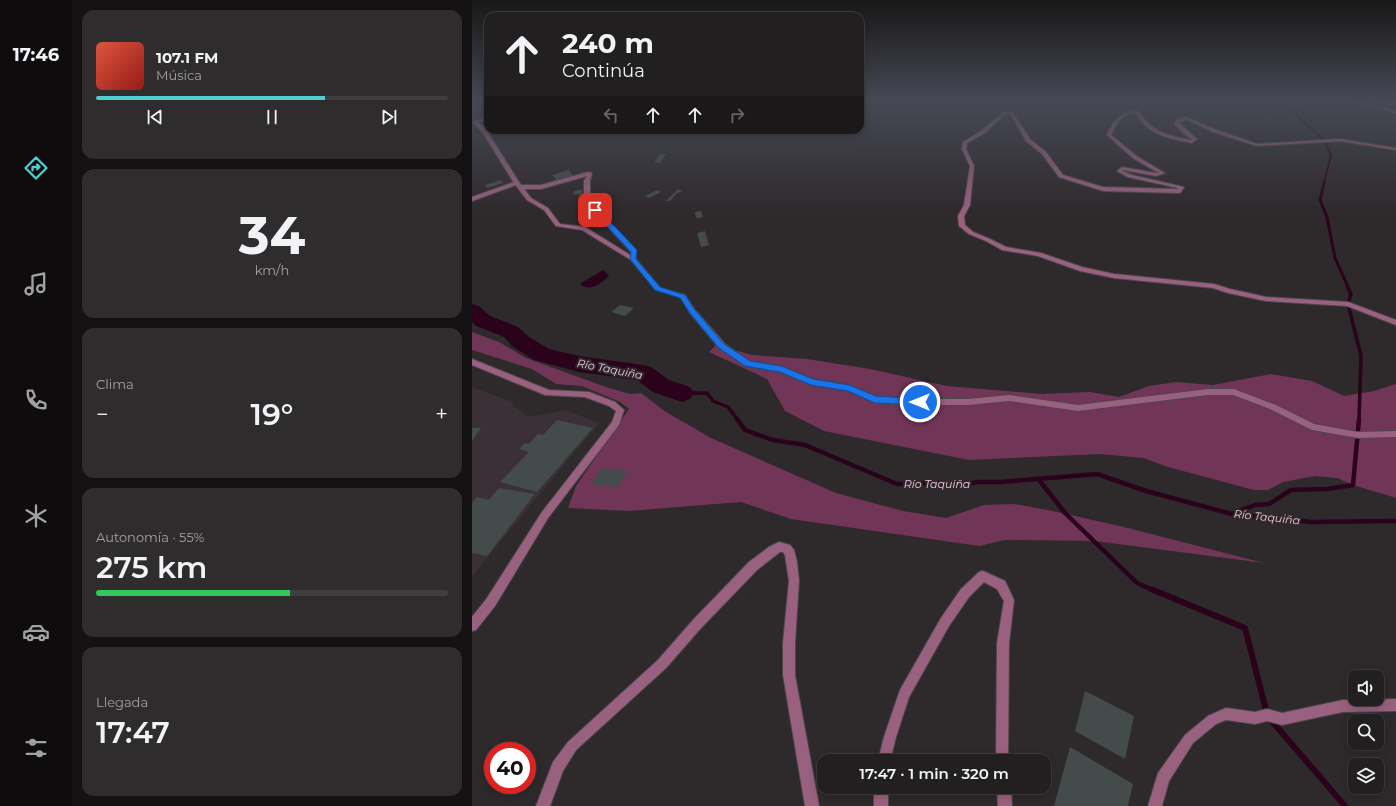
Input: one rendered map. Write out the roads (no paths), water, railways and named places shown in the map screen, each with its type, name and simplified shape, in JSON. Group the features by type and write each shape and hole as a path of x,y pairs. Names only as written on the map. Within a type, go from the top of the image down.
{"street":[{"path":"489,139 518,185 529,199 546,209 558,225 583,228 633,259 658,289 683,296 692,312 722,346 748,364 781,369 811,382 849,388 875,400 904,402 952,402 1009,398 1078,408 1208,392 1234,392 1273,407 1312,427 1358,435 1396,434"},
{"path":"971,139 965,142 964,149 972,166 967,204 961,216 962,226 971,233 1004,249 1039,254 1080,269 1122,277 1214,286 1228,291 1266,299 1348,304 1396,323"},
{"path":"1027,139 1044,153 1061,176 1103,189 1179,191 1181,187 1130,176 1119,171 1122,168 1156,175 1163,173 1136,158 1113,139"},
{"path":"1176,139 1192,142 1194,139"},
{"path":"1238,139 1257,145 1340,140 1396,149"},
{"path":"472,199 518,185 540,187 590,173 587,181 587,201 634,252 633,259"},
{"path":"472,362 548,393 586,394 612,404 620,410 616,423 545,515 491,602 472,626"},
{"path":"543,806 558,767 572,746 662,664 697,624 753,566 779,547 786,548 790,553 792,562 794,581 789,643 789,675 812,806"},
{"path":"886,754 904,694 945,622 965,593 983,576 993,579 1001,584 1009,600 1003,643 1002,754"},
{"path":"1155,806 1163,778 1189,739 1212,720 1226,714 1255,718 1267,715 1282,719 1343,706 1396,705"},
{"path":"881,794 881,806"},
{"path":"1004,794 1005,806"}],"waterway":[{"path":"1322,139 1331,155 1324,183"},
{"path":"1324,182 1320,200 1327,217 1335,258 1348,287"},
{"path":"1347,286 1351,294 1348,304 1361,356 1359,420"},
{"name":"Río Taquiña","path":"472,311 483,321 511,332 521,342 542,355 579,364 643,373 661,386 682,393"},
{"name":"Río Taquiña","path":"682,393 707,393 713,401 728,407 738,420"},
{"name":"Río Taquiña","path":"737,419 745,430 773,440 805,445 897,484 939,483 953,486 979,482 1001,482 1097,474 1146,491 1232,514 1312,522 1396,521"},
{"path":"1234,513 1255,505 1269,504 1291,490 1327,489 1353,485 1359,419"},
{"path":"1039,480 1065,513 1137,583 1153,590"},
{"path":"1151,589 1245,628 1267,714"},
{"path":"1271,720 1345,806"}]}
